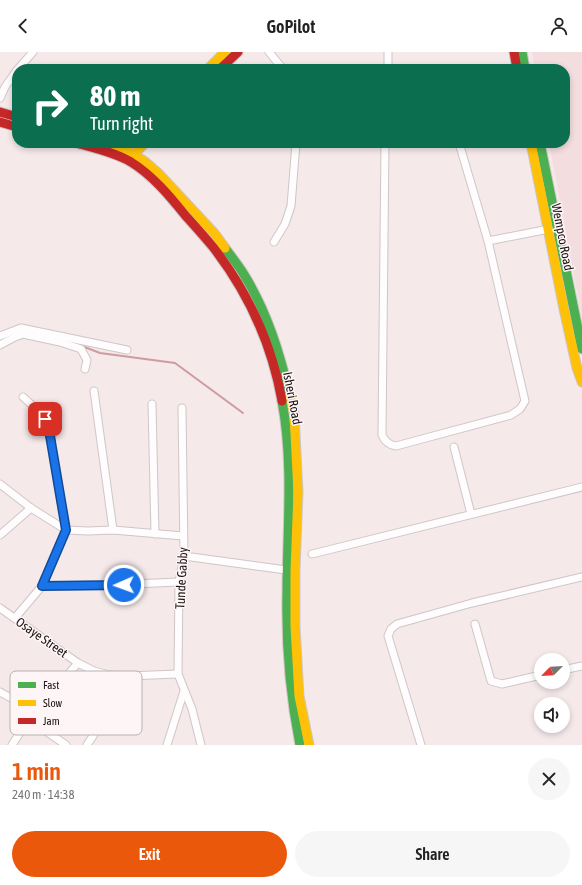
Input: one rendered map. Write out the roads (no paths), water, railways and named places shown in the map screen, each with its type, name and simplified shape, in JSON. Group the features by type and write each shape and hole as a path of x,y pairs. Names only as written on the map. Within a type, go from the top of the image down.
{"main road":[{"path":"213,64 225,52"},
{"path":"225,64 238,52"},
{"path":"514,52 516,64"},
{"path":"522,52 524,64"},
{"path":"0,112 12,116"},
{"path":"0,122 12,126"},
{"path":"131,157 140,148"},
{"name":"Wempco Road","path":"532,148 564,309 577,368 582,382"},
{"name":"Wempco Road","path":"541,148 582,349"},
{"name":"Isheri Road","path":"124,149 139,168 153,180 208,239 235,277 262,332 272,359 279,388 286,434 288,493 286,570 287,649 300,745"},
{"name":"Isheri Road","path":"131,157 144,161 159,174 214,233 243,272 265,314 276,343 288,383 294,414 297,446 298,492 295,571 294,696 309,745"},
{"path":"564,309 573,307"}],"street":[{"path":"22,64 33,52"},
{"path":"270,52 279,64"},
{"path":"388,52 388,64"},
{"path":"0,98 12,76"},
{"path":"274,242 285,224 291,206 296,148"},
{"path":"385,148 382,436 390,445 396,446 511,415 520,409 525,401 488,241 461,148"},
{"path":"488,241 549,229"},
{"path":"0,336 21,328 127,350"},
{"path":"0,345 23,334 60,342 81,349 87,360 85,369"},
{"path":"94,391 113,530"},
{"path":"15,618 42,586 66,530 48,424 42,414 22,397"},
{"path":"152,404 155,534"},
{"name":"Tunde Gabby","path":"182,408 184,556 179,582 178,674 192,709 201,745"},
{"path":"454,447 471,514"},
{"path":"0,484 31,508 66,530 113,530 183,536"},
{"path":"312,554 582,487"},
{"path":"0,535 31,508"},
{"path":"184,556 286,570"},
{"path":"421,745 388,636 391,629 397,624 472,603 582,577"},
{"path":"42,586 179,582"},
{"name":"Osaye Street","path":"0,608 78,663 94,671"},
{"path":"475,624 492,681 502,684 534,677"},
{"path":"71,671 78,663"},
{"path":"570,669 582,666"},
{"name":"Osaye Street","path":"142,675 178,674"},
{"path":"167,745 184,690"},
{"path":"0,692 10,697"},
{"path":"12,745 18,735"},
{"path":"51,735 66,745"},
{"path":"87,745 94,735"}],"waterway":[{"path":"0,340 7,337"},
{"path":"82,346 100,353 175,363 243,413"}]}
